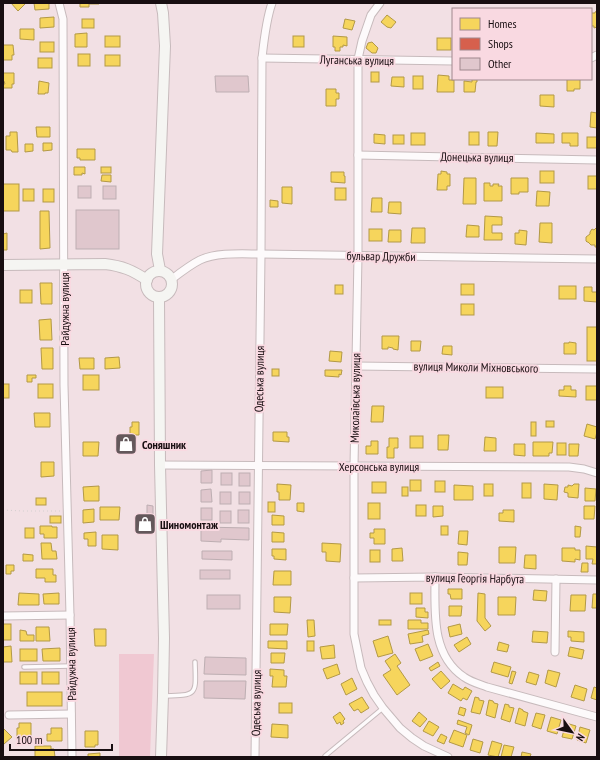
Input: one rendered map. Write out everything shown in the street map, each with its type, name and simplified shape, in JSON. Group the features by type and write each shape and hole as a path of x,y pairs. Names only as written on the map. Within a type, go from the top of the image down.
{"main road":[{"path":"160,270 157,254 164,46 163,13 161,3"},
{"path":"3,265 115,265 136,273 147,280"},
{"path":"156,271 165,271 172,279 171,290 165,296 159,297 152,295 147,289 146,285 149,276 156,271"},
{"path":"159,297 160,465 164,630 161,757"}],"street":[{"name":"Райдужна вулиця","path":"59,3 63,19 64,385 72,757"},
{"name":"Одеська вулиця","path":"255,757 262,58 264,39 272,3"},
{"name":"Миколаївська вулиця","path":"380,3 370,15 358,59 358,256 354,466 354,634 361,668 374,695 383,708 400,728 412,738 424,746 448,757"},
{"name":"Луганська вулиця","path":"262,58 452,61"},
{"name":"Донецька вулиця","path":"358,155 597,160"},
{"name":"бульвар Дружби","path":"172,279 201,259 223,255 261,254 597,259"},
{"name":"вулиця Миколи Міхновського","path":"356,366 597,369"},
{"name":"Херсонська вулиця","path":"160,465 569,467 597,473"},
{"name":"вулиця Георгія Нарбута","path":"354,578 435,577 597,580"},
{"path":"435,577 435,619 440,646 447,660 464,677 474,683 597,717"},
{"path":"555,652 556,579"},
{"name":"Райдужна вулиця","path":"3,616 70,615"},
{"name":"Райдужна вулиця","path":"9,715 71,714"}],"lane":[{"path":"163,696 186,695 191,693 196,685 195,662"},
{"path":"24,666 71,666"},
{"path":"326,756 383,708"}],"path":[{"path":"3,510 67,511"}],"shaded area":[{"path":"119,654 154,654 150,757 119,757"}],"building: Homes":[{"path":"11,3 26,3 18,11"},
{"path":"34,3 49,3 49,9 35,10"},
{"path":"80,3 99,4 89,4 89,7 80,7"},
{"path":"597,11 597,27 594,28 594,26 592,26 592,13"},
{"path":"387,15 396,22 391,28 387,27 381,22"},
{"path":"54,17 54,27 40,28 40,18"},
{"path":"82,19 94,19 94,28 82,28"},
{"path":"345,19 355,21 352,30 343,28"},
{"path":"20,29 34,29 34,40 20,39"},
{"path":"87,33 87,47 75,47 75,34"},
{"path":"105,36 120,36 120,47 105,47"},
{"path":"293,36 304,36 304,47 293,47"},
{"path":"333,36 347,37 347,46 343,45 343,47 340,47 340,51 335,51 335,47 333,47"},
{"path":"437,38 451,38 451,50 437,50"},
{"path":"40,42 54,42 54,52 40,52"},
{"path":"372,42 378,48 376,53 372,53 366,48 368,43"},
{"path":"3,45 13,45 14,55 12,55 12,60 3,60"},
{"path":"78,54 90,54 90,66 78,66"},
{"path":"105,55 120,55 120,66 105,66"},
{"path":"38,58 52,58 52,68 38,68"},
{"path":"371,72 379,72 379,82 371,82"},
{"path":"3,73 14,73 14,84 12,84 12,88 3,88 3,84 5,84 3,81"},
{"path":"438,75 449,76 449,80 454,80 454,92 437,92"},
{"path":"413,76 423,76 423,89 413,89"},
{"path":"392,77 404,77 404,87 391,86"},
{"path":"472,80 477,80 475,92 464,92 464,81 472,82"},
{"path":"567,80 580,80 580,89 567,91"},
{"path":"39,81 49,83 48,93 38,94"},
{"path":"326,89 336,89 336,93 339,93 339,99 336,99 336,106 326,106"},
{"path":"540,95 554,95 554,107 540,106"},
{"path":"591,112 597,113 597,128 590,127"},
{"path":"36,127 50,127 50,137 37,137"},
{"path":"10,132 17,132 18,152 6,150 6,136 10,136"},
{"path":"469,132 479,132 479,145 469,145"},
{"path":"488,132 498,132 497,146 488,146"},
{"path":"411,133 425,133 425,145 411,145"},
{"path":"536,133 554,134 554,143 536,143"},
{"path":"562,133 578,133 578,146 570,146 570,143 562,143"},
{"path":"374,134 385,135 385,144 374,143"},
{"path":"393,135 404,135 404,144 393,144"},
{"path":"587,137 597,137 597,148 587,148"},
{"path":"43,143 52,143 52,150 43,151"},
{"path":"25,144 33,144 33,151 25,152"},
{"path":"77,149 95,149 95,160 80,160 80,158 77,158"},
{"path":"74,167 85,167 85,174 82,173 82,175 74,175"},
{"path":"101,167 111,167 111,173 101,173"},
{"path":"441,171 450,174 450,186 447,186 447,190 437,190 438,174 441,174"},
{"path":"540,171 554,171 554,183 540,183"},
{"path":"331,172 344,172 345,183 331,182"},
{"path":"102,175 111,175 111,182 101,181"},
{"path":"588,176 597,176 597,189 588,189"},
{"path":"464,178 476,178 476,204 463,204"},
{"path":"511,178 528,178 528,192 511,194"},
{"path":"484,183 490,183 490,186 493,186 493,184 499,184 498,186 502,186 502,201 484,201"},
{"path":"3,184 19,184 19,211 3,211"},
{"path":"282,187 292,187 292,204 282,203"},
{"path":"335,188 346,188 346,200 335,200"},
{"path":"23,189 34,189 34,201 23,201"},
{"path":"43,189 54,189 54,202 43,202"},
{"path":"537,191 550,192 549,206 536,206"},
{"path":"372,198 382,198 382,212 371,212"},
{"path":"270,200 278,201 278,207 270,207"},
{"path":"389,202 401,202 401,214 388,213"},
{"path":"40,211 49,211 50,248 40,249"},
{"path":"485,216 502,217 502,225 492,225 492,233 502,233 502,240 484,240"},
{"path":"540,223 552,223 552,243 539,242"},
{"path":"467,225 479,226 479,237 466,237"},
{"path":"412,228 425,228 425,243 411,243"},
{"path":"596,228 597,247 595,247 595,245 591,245 586,241 586,237 590,234 592,229 594,230"},
{"path":"369,229 382,229 382,241 369,241"},
{"path":"389,230 401,230 401,242 388,242"},
{"path":"519,230 527,231 526,245 515,244 515,233 519,233"},
{"path":"7,233 7,250 3,250 3,234"},
{"path":"40,283 52,283 52,304 41,304"},
{"path":"461,284 474,284 474,295 461,295"},
{"path":"335,285 343,285 343,294 335,294"},
{"path":"559,286 576,286 576,299 559,299"},
{"path":"584,287 592,287 592,292 597,292 597,302 584,301"},
{"path":"20,290 32,290 32,303 20,303"},
{"path":"461,304 474,304 474,315 461,315"},
{"path":"51,319 52,340 40,340 39,320"},
{"path":"587,327 597,327 597,361 587,361"},
{"path":"382,336 399,336 398,350 388,347 388,349 382,349"},
{"path":"411,341 421,341 420,351 411,351"},
{"path":"564,343 576,343 576,354 564,354"},
{"path":"443,346 452,346 452,355 442,354"},
{"path":"41,348 53,348 53,369 42,369"},
{"path":"330,351 342,352 341,362 329,361"},
{"path":"119,357 120,368 105,369 105,358"},
{"path":"79,358 94,358 94,369 80,369"},
{"path":"272,369 279,369 279,376 272,376"},
{"path":"325,370 342,370 339,377 325,376"},
{"path":"27,375 36,375 36,378 32,378 32,382 27,382"},
{"path":"83,375 99,375 99,390 83,390"},
{"path":"3,384 9,384 9,398 3,398"},
{"path":"38,384 53,384 53,398 38,398"},
{"path":"564,386 571,386 571,390 576,390 576,397 559,396 559,390 564,390"},
{"path":"586,386 597,386 597,400 586,400"},
{"path":"486,387 503,387 503,398 486,398"},
{"path":"372,406 384,406 383,422 371,422"},
{"path":"34,413 50,413 50,427 35,427"},
{"path":"546,421 554,421 554,427 546,427"},
{"path":"132,422 139,422 139,435 130,435 130,427 132,427"},
{"path":"531,422 536,422 536,436 531,436"},
{"path":"587,424 597,427 595,439 584,436"},
{"path":"273,432 287,432 289,442 273,441"},
{"path":"438,435 449,435 448,450 438,450"},
{"path":"410,436 423,436 423,448 410,448"},
{"path":"485,437 496,438 496,451 484,451"},
{"path":"389,438 398,438 398,448 394,448 394,458 387,458"},
{"path":"371,441 378,441 378,454 366,454 366,446 371,446"},
{"path":"83,442 99,442 98,456 83,456"},
{"path":"533,442 553,442 552,453 549,453 549,456 533,456"},
{"path":"557,443 566,443 566,455 557,455"},
{"path":"514,444 525,444 525,456 514,455"},
{"path":"569,444 579,444 578,456 569,456"},
{"path":"41,462 54,462 54,476 41,477"},
{"path":"410,480 421,480 421,491 410,491"},
{"path":"435,481 445,481 445,492 435,492"},
{"path":"372,482 386,482 386,493 372,493"},
{"path":"522,483 531,483 531,498 522,498"},
{"path":"277,484 291,485 290,500 279,500"},
{"path":"484,484 493,484 493,496 484,496"},
{"path":"544,484 558,485 557,500 544,499"},
{"path":"574,484 579,484 578,498 568,497 568,493 564,492 565,487 568,487 568,485 572,486"},
{"path":"454,485 473,486 473,500 454,500"},
{"path":"99,486 99,501 84,501 83,487"},
{"path":"402,487 408,487 408,496 402,496"},
{"path":"585,488 596,489 595,501 585,501"},
{"path":"36,498 46,498 46,505 36,505"},
{"path":"268,502 275,502 275,512 268,512"},
{"path":"297,503 304,503 304,512 297,511"},
{"path":"368,503 380,503 380,519 368,519"},
{"path":"416,505 426,505 426,516 416,516"},
{"path":"433,506 443,506 443,516 433,517"},
{"path":"584,506 595,506 594,519 584,519"},
{"path":"100,507 120,507 119,520 100,520"},
{"path":"94,509 94,522 83,523 83,510"},
{"path":"503,510 514,510 514,522 499,521 499,513 503,513"},
{"path":"272,515 284,516 284,525 272,525"},
{"path":"50,516 61,516 61,523 50,523"},
{"path":"40,526 57,527 57,538 44,538 44,534 40,534"},
{"path":"441,526 448,526 448,535 441,535"},
{"path":"575,526 581,527 580,537 575,537"},
{"path":"25,528 34,528 34,538 25,538"},
{"path":"374,529 385,529 385,544 374,544 374,538 370,538 370,533 374,533"},
{"path":"459,531 468,531 467,545 458,544"},
{"path":"96,532 96,546 88,546 88,539 84,539 84,533"},
{"path":"272,532 284,533 284,542 272,542"},
{"path":"102,535 118,535 118,550 102,549"},
{"path":"41,543 51,543 52,551 56,551 57,559 42,559"},
{"path":"322,543 341,544 340,562 326,561 326,552 322,552"},
{"path":"586,546 597,547 597,564 592,564 593,559 586,559"},
{"path":"499,547 516,547 515,563 499,563"},
{"path":"402,548 403,561 392,561 392,549"},
{"path":"562,548 575,548 575,550 580,550 580,560 575,559 575,562 562,561"},
{"path":"272,549 286,549 286,560 274,559 274,556 272,556"},
{"path":"370,550 380,550 380,562 370,562"},
{"path":"458,552 468,553 467,565 458,565"},
{"path":"23,554 33,555 33,561 23,561"},
{"path":"525,555 536,555 536,569 524,568"},
{"path":"582,563 588,563 588,572 581,572"},
{"path":"6,565 14,565 14,571 11,571 11,574 6,574"},
{"path":"36,569 53,569 53,575 56,575 56,582 45,582 45,578 36,578"},
{"path":"274,571 291,571 291,585 273,585"},
{"path":"448,589 462,589 462,599 451,599 450,594 448,594"},
{"path":"534,590 547,591 546,601 533,600"},
{"path":"19,593 39,594 39,605 18,605"},
{"path":"59,593 59,604 44,604 43,594"},
{"path":"410,593 422,593 422,604 410,604"},
{"path":"478,593 485,594 485,618 491,626 485,631 477,621"},
{"path":"593,594 597,594 597,608 592,608"},
{"path":"571,595 586,595 585,611 570,611"},
{"path":"274,597 291,597 290,613 274,612"},
{"path":"498,597 516,597 515,615 498,615"},
{"path":"449,606 462,606 461,616 449,616"},
{"path":"416,608 425,608 425,612 428,612 428,618 416,617"},
{"path":"307,620 314,620 315,636 308,637"},
{"path":"379,620 391,620 391,625 379,625"},
{"path":"408,620 421,620 421,623 428,623 428,629 408,629"},
{"path":"3,624 11,624 11,640 3,640"},
{"path":"270,624 288,624 287,635 270,635"},
{"path":"460,624 462,634 450,637 448,627"},
{"path":"36,627 49,627 50,641 36,641"},
{"path":"94,629 106,629 106,646 95,646"},
{"path":"20,630 26,631 27,635 34,635 34,641 20,641"},
{"path":"428,630 429,634 422,636 423,642 410,644 408,634"},
{"path":"533,631 548,632 547,643 532,642"},
{"path":"568,631 584,632 584,642 571,641 571,637 568,637"},
{"path":"388,636 393,653 378,657 373,641"},
{"path":"467,637 471,644 459,652 454,645"},
{"path":"268,641 287,641 287,649 268,648"},
{"path":"307,641 314,641 314,651 307,651"},
{"path":"499,642 509,645 507,652 497,650"},
{"path":"428,644 433,656 420,661 415,649"},
{"path":"334,645 335,658 322,659 320,647"},
{"path":"11,646 12,662 3,662 3,647"},
{"path":"570,647 584,650 582,659 568,656"},
{"path":"60,648 60,661 43,661 42,649"},
{"path":"20,649 37,649 37,661 20,661"},
{"path":"271,653 285,653 284,663 271,663"},
{"path":"395,654 401,663 397,666 410,685 397,695 383,675 391,670 385,661"},
{"path":"438,662 440,666 431,671 429,668"},
{"path":"494,662 511,667 508,677 491,672"},
{"path":"337,664 340,674 327,679 323,669"},
{"path":"270,669 284,670 284,676 287,676 286,687 272,687 273,676 270,676"},
{"path":"548,670 560,673 556,687 545,683"},
{"path":"441,671 450,681 441,689 432,679"},
{"path":"512,671 516,672 512,684 509,683"},
{"path":"20,672 37,672 37,684 20,684"},
{"path":"42,672 59,672 59,684 42,684"},
{"path":"529,672 539,675 536,685 526,682"},
{"path":"352,678 357,689 346,695 341,684"},
{"path":"453,684 463,690 465,687 472,691 467,700 463,698 461,701 448,693"},
{"path":"575,685 587,689 584,701 571,697"},
{"path":"594,687 597,688 597,700 591,698"},
{"path":"27,692 62,692 62,706 27,706"},
{"path":"362,697 369,708 361,713 358,709 354,711 349,704"},
{"path":"475,697 484,701 480,714 471,712"},
{"path":"489,700 498,704 495,718 486,715"},
{"path":"279,703 292,703 292,713 279,713"},
{"path":"505,704 514,708 510,722 501,719"},
{"path":"460,707 466,709 464,716 458,714"},
{"path":"519,708 528,713 525,726 515,723"},
{"path":"340,712 345,719 343,721 344,723 341,725 340,722 337,724 333,717"},
{"path":"419,712 427,719 420,727 412,721"},
{"path":"536,713 545,715 541,729 532,726"},
{"path":"551,717 561,720 557,734 547,731"},
{"path":"458,720 472,725 469,735 465,733 467,727 457,724"},
{"path":"429,721 439,727 433,736 423,731"},
{"path":"19,723 31,723 31,740 17,740 17,728 19,728"},
{"path":"566,723 576,726 572,739 562,737"},
{"path":"272,724 288,725 288,738 271,737"},
{"path":"580,727 590,730 586,743 577,740"},
{"path":"51,728 62,728 62,741 47,741 47,734 51,734"},
{"path":"4,729 12,737 4,744 3,731"},
{"path":"454,730 467,735 463,747 449,742"},
{"path":"85,731 98,731 98,745 95,745 95,747 85,747"},
{"path":"441,734 447,737 444,744 437,741"},
{"path":"473,739 483,742 480,753 470,750"},
{"path":"492,741 502,744 498,757 488,755"},
{"path":"504,745 514,747 511,757 501,757"},
{"path":"35,746 51,746 51,749 54,749 55,757 35,757"},
{"path":"522,752 531,754 530,757 521,757"},
{"path":"100,753 100,757 88,757 88,754"}],"building: Shops":[{"name":"Соняшник","path":"122,438 131,439 130,450 122,449"}],"building: Other":[{"path":"215,76 248,76 249,92 216,92"},
{"path":"78,186 91,186 91,198 78,198"},
{"path":"103,186 116,186 116,199 103,199"},
{"path":"76,210 119,210 119,249 76,249"},
{"path":"212,470 212,483 201,483 201,471"},
{"path":"221,473 232,473 232,485 221,485"},
{"path":"239,473 250,473 250,486 239,486"},
{"path":"211,489 212,502 201,502 201,490"},
{"path":"220,492 231,492 231,504 220,504"},
{"path":"239,492 250,492 250,504 239,504"},
{"path":"147,505 153,506 153,516 147,516"},
{"path":"201,508 212,508 212,520 201,520"},
{"path":"238,510 249,510 249,523 238,523"},
{"path":"220,511 231,511 231,523 220,523"},
{"path":"201,527 249,528 249,540 221,539 221,542 201,541"},
{"path":"202,551 232,551 232,560 202,559"},
{"path":"200,570 230,570 230,579 200,579"},
{"path":"207,595 240,595 240,609 207,609"},
{"path":"205,657 246,658 246,675 204,674"},
{"path":"204,681 246,681 245,699 204,698"}],"place":[{"name":"Соняшник","path":"126,444"},
{"name":"Шиномонтаж","path":"145,524"}]}
